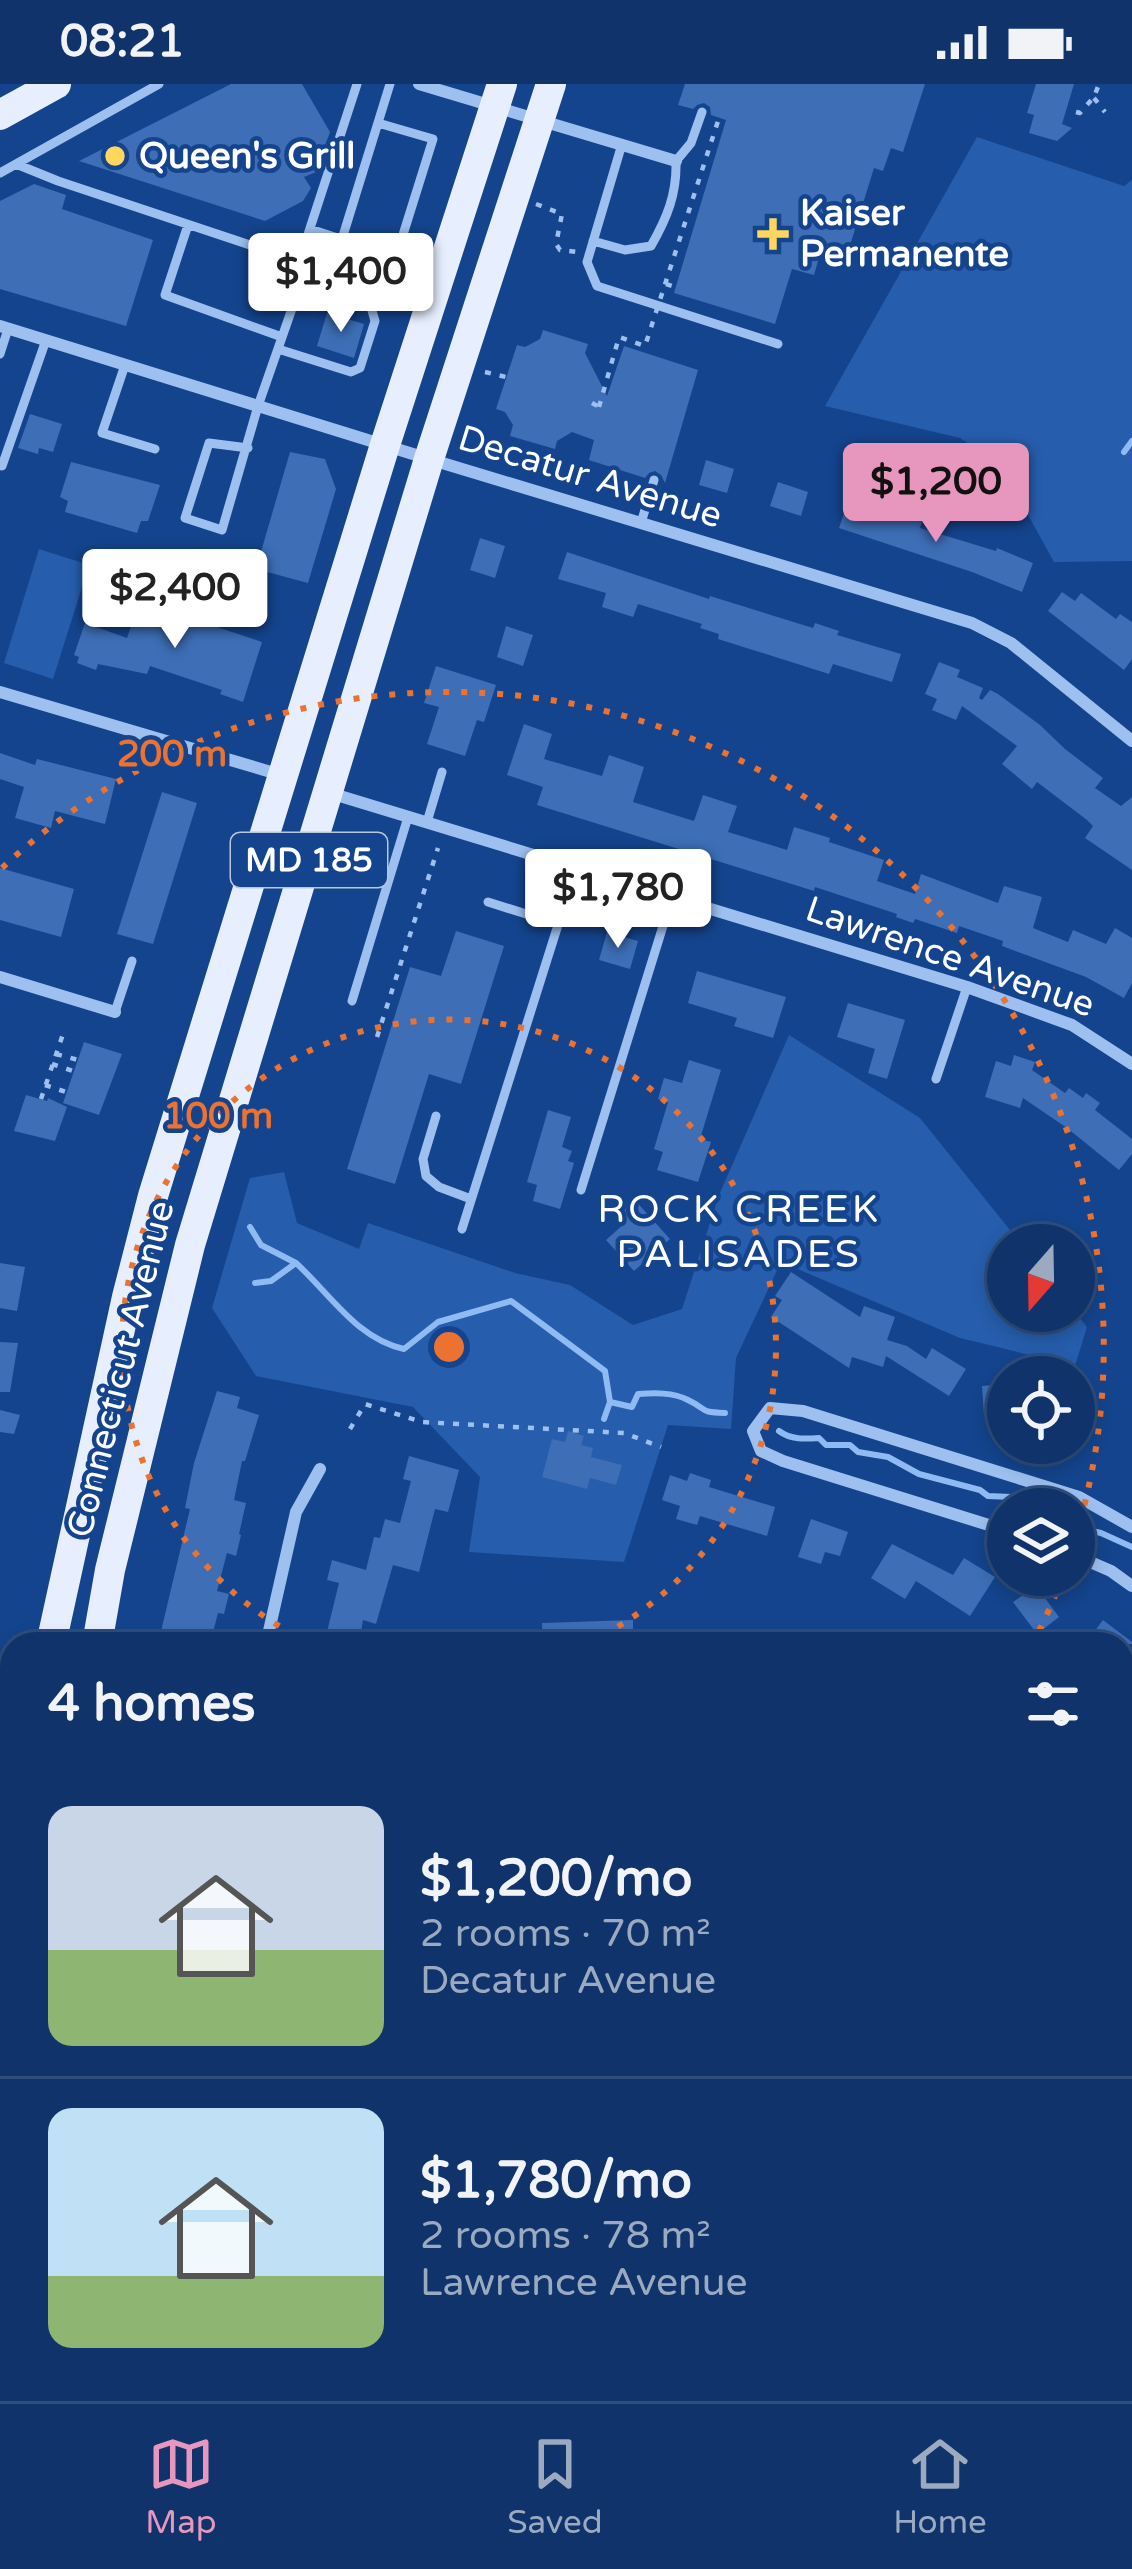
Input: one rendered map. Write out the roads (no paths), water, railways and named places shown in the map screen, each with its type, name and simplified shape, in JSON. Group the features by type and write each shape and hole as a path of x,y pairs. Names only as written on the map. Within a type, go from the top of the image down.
{"main road":[{"path":"0,115 56,84"},
{"name":"Connecticut Avenue","path":"99,1632 190,1245 429,460 551,84"},
{"name":"Connecticut Avenue","path":"54,1632 152,1196 498,96"},
{"path":"144,1232 190,1245"}],"street":[{"path":"419,84 498,96 539,119 676,161"},
{"name":"Decatur Avenue","path":"4,327 972,623 1011,643 1132,742"},
{"path":"0,692 284,776"},
{"name":"Lawrence Avenue","path":"329,793 967,987 1072,1025 1132,1064"},
{"path":"0,977 115,1012"},
{"path":"987,1524 783,1461 761,1451 753,1431 770,1408 802,1411 1050,1488"},
{"path":"269,1632 296,1512 320,1469"},
{"path":"1095,1506 1132,1527"},
{"path":"1095,1565 1132,1586"}],"lane":[{"path":"0,172 159,84"},
{"path":"248,448 209,443 185,518 222,530 295,300 299,262 357,84"},
{"path":"342,239 390,84"},
{"path":"593,241 625,250 651,246 668,213 676,161 691,143 702,112"},
{"path":"310,229 396,257 433,139 378,123"},
{"path":"622,145 587,262 597,286 778,344"},
{"path":"16,164 364,283 375,321 360,368 351,372 278,349"},
{"path":"188,225 165,295 282,337"},
{"path":"0,354 4,327"},
{"path":"2,466 46,340"},
{"path":"125,365 102,434 155,449"},
{"path":"640,523 654,480"},
{"path":"427,822 442,772"},
{"path":"352,1001 408,817"},
{"path":"462,1229 576,868"},
{"path":"581,1190 673,897"},
{"path":"488,902 558,924"},
{"path":"115,1012 132,961"},
{"path":"937,1079 967,987"},
{"path":"436,1116 423,1159 426,1176 439,1187 471,1199"}],"waterway":[{"path":"1124,452 1132,441"},
{"path":"250,1227 261,1245 296,1263"},
{"path":"255,1283 271,1281 296,1263 358,1326 404,1349 438,1322 511,1301 605,1371 610,1402"},
{"path":"604,1419 610,1402 632,1407 638,1394 676,1396 707,1411 725,1413"},
{"path":"779,1431 803,1439 819,1438 826,1445 850,1445 858,1452 888,1457 919,1474 987,1495"},
{"path":"1095,1532 1132,1547"}],"place":[{"name":"Queen's Grill","path":"115,156"},
{"name":"Kaiser Permanente","path":"773,234"}],"district":[{"name":"ROCK CREEK PALISADES","path":"739,1232"}]}
